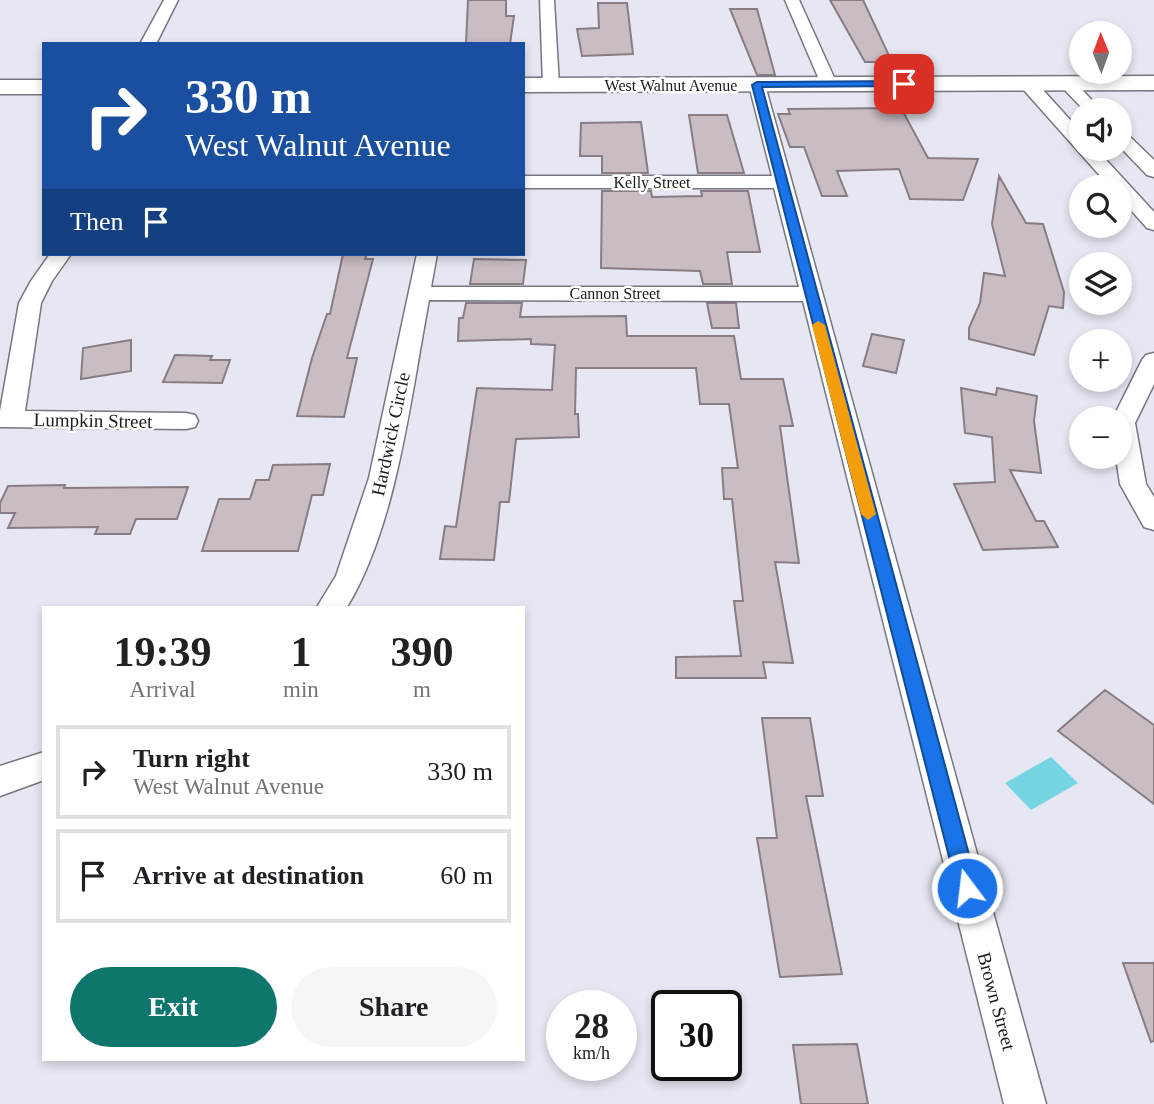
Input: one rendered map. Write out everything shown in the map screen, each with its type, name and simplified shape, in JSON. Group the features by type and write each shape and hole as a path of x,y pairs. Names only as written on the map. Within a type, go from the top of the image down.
{"main road":[{"name":"West Walnut Avenue","path":"525,85 1154,83"},
{"path":"0,87 42,87"}],"street":[{"path":"149,42 172,0"},
{"path":"547,0 551,85"},
{"path":"792,0 829,84"},
{"path":"1028,84 1069,130"},
{"path":"1067,84 1081,98"},
{"name":"Brown Street","path":"757,85 780,182 1025,1104"},
{"path":"1132,149 1154,171"},
{"path":"1097,161 1154,224"},
{"name":"Kelly Street","path":"525,182 780,182"},
{"path":"5,419 16,400 28,310 39,284 60,256"},
{"name":"Hardwick Circle","path":"333,606 350,578 382,478 426,256"},
{"name":"Cannon Street","path":"419,293 810,294"},
{"path":"1154,360 1123,423 1133,484 1154,520"},
{"name":"Lumpkin Street","path":"5,419 186,421"},
{"path":"0,780 42,767"}],"water":[{"path":"1051,757 1078,783 1031,810 1005,783"}],"building":[{"path":"468,0 506,0 506,16 514,16 510,42 466,42"},
{"path":"830,0 863,0 892,62 865,62"},
{"path":"598,3 627,3 633,54 582,56 577,29 599,28"},
{"path":"730,9 757,9 775,75 757,75"},
{"path":"901,108 928,158 978,159 963,200 910,199 899,169 837,171 847,196 822,196 804,147 790,147 778,114 790,114 788,109"},
{"path":"689,115 727,115 744,173 698,173"},
{"path":"641,122 648,173 602,173 602,156 580,156 581,123"},
{"path":"999,176 1026,223 1043,224 1064,292 1063,308 1049,306 1034,355 969,339 969,328 980,303 984,273 1005,276 992,224"},
{"path":"602,191 651,191 652,197 702,196 701,191 748,191 760,252 727,252 732,284 703,284 700,271 601,268"},
{"path":"343,256 366,256 365,259 373,259 347,358 357,358 344,417 297,416 312,358 327,314 330,314"},
{"path":"474,259 526,260 523,284 470,284"},
{"path":"466,303 522,303 520,317 626,316 627,336 734,336 741,379 783,379 793,426 780,426 799,563 775,562 793,663 763,662 766,678 676,678 676,657 741,656 734,601 743,601 732,499 724,499 722,468 738,468 729,404 700,404 696,368 576,368 575,414 578,414 579,437 516,439 509,502 500,502 494,560 440,559 445,526 456,527 477,388 552,390 555,345 531,344 531,339 458,341 459,318 463,318"},
{"path":"707,303 736,303 739,328 712,328"},
{"path":"872,334 904,340 896,373 863,366"},
{"path":"131,340 131,371 81,379 83,348"},
{"path":"175,355 212,356 210,360 230,360 222,383 163,382"},
{"path":"961,388 996,395 997,388 1037,396 1034,421 1041,473 1010,470 1036,521 1044,521 1058,547 983,550 954,484 995,482 992,437 965,433"},
{"path":"330,464 323,495 312,495 298,551 202,551 219,499 250,499 256,480 269,480 273,465"},
{"path":"65,485 64,488 188,487 177,519 136,519 130,534 95,534 98,527 8,528 15,513 0,513 0,503 8,486"},
{"path":"1105,690 1154,725 1154,804 1058,731"},
{"path":"762,718 810,718 823,796 806,796 842,974 780,977 757,838 777,838"},
{"path":"1123,963 1154,963 1154,1041 1151,1042"},
{"path":"857,1044 868,1104 801,1104 793,1045"}],"slow traffic":[{"path":"818,325 868,514"}],"route":[{"path":"904,84 757,85 780,182 967,888"}]}
